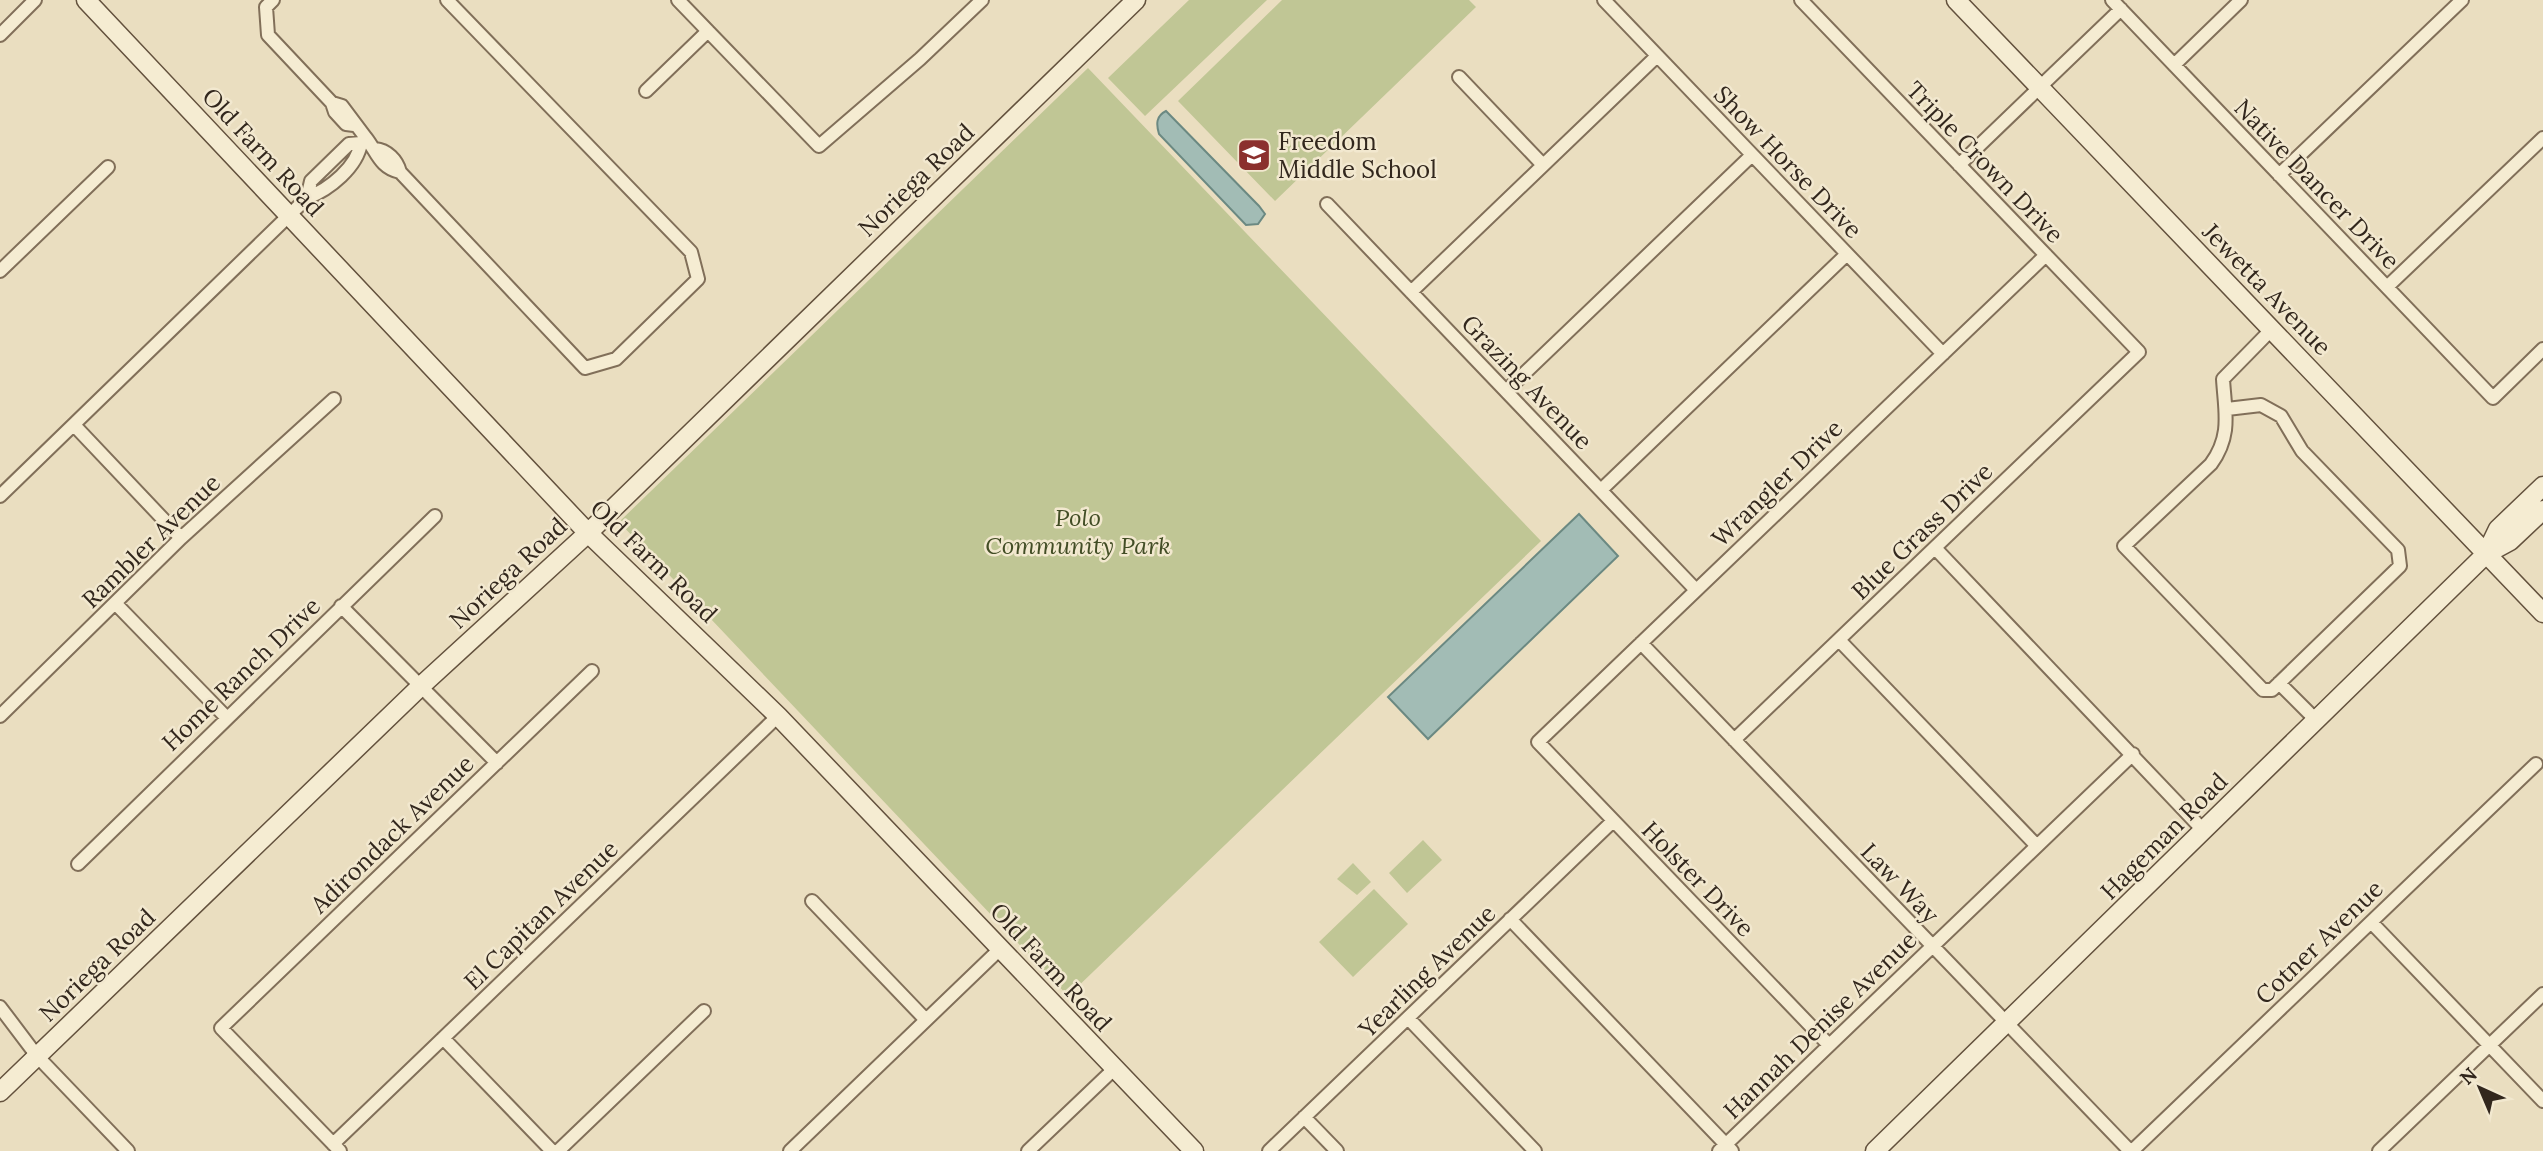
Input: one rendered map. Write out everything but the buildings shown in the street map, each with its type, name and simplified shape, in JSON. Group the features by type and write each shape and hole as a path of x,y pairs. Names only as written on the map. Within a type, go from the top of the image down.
{"street":[{"path":"0,35 35,0"},
{"name":"Old Farm Road","path":"86,0 588,533 778,716 1001,948 1113,1070 1194,1151"},
{"path":"273,0 266,6 268,34 332,103 342,106 353,118 354,125 364,140 375,149 377,158 390,170 400,172 584,368 616,359 698,279 691,253 447,0"},
{"path":"678,0 819,146 920,59 982,0"},
{"name":"Noriega Road","path":"0,1092 422,685 588,533 1136,0"},
{"name":"Show Horse Drive","path":"1604,0 1942,354"},
{"name":"Triple Crown Drive","path":"1801,0 2139,352"},
{"name":"Jewetta Avenue","path":"1956,0 2543,613"},
{"path":"2174,65 2241,0"},
{"path":"2279,175 2462,0"},
{"path":"1959,165 2040,87 2116,5"},
{"name":"Native Dancer Drive","path":"2116,5 2493,398 2543,349"},
{"path":"646,91 708,31"},
{"path":"1411,292 1657,56"},
{"path":"1459,77 1543,165"},
{"path":"2387,287 2543,138"},
{"path":"0,494 307,198 322,192 359,157 364,140"},
{"path":"1506,391 1752,155"},
{"path":"0,271 108,167"},
{"name":"Grazing Avenue","path":"1327,204 1696,590"},
{"path":"1601,490 1847,254"},
{"name":"Wrangler Drive","path":"1538,742 2046,255"},
{"path":"2227,408 2262,405 2281,416 2302,451 2398,550 2401,558 2400,566 2272,690 2263,690 2124,546 2211,464 2226,435 2227,408 2223,379 2272,329"},
{"name":"Blue Grass Drive","path":"1734,740 2139,352"},
{"name":"Rambler Avenue","path":"0,716 181,538 334,398"},
{"path":"74,425 181,538"},
{"name":"Hageman Road","path":"2486,554 2498,529 2543,486"},
{"name":"Hageman Road","path":"1875,1151 2008,1024 2486,554 2510,541 2543,510"},
{"name":"Home Ranch Drive","path":"78,864 435,516"},
{"path":"1935,548 2204,831"},
{"path":"116,603 226,718"},
{"path":"341,606 497,763"},
{"path":"1839,640 2037,846"},
{"name":"Law Way","path":"1641,643 2131,1151"},
{"name":"Adirondack Avenue","path":"337,1147 222,1028 592,671"},
{"path":"2279,684 2316,720"},
{"name":"El Capitan Avenue","path":"337,1147 443,1038 778,716"},
{"name":"Holster Drive","path":"1538,742 1829,1045"},
{"name":"Hannah Denise Avenue","path":"1726,1149 1829,1045 2133,754"},
{"name":"Cotner Avenue","path":"2131,1151 2536,764"},
{"name":"Yearling Avenue","path":"1269,1151 1613,821"},
{"path":"812,901 926,1020"},
{"path":"1510,919 1726,1149"},
{"path":"2371,922 2543,1101"},
{"path":"790,1151 1001,948"},
{"path":"2379,1151 2543,994"},
{"path":"0,1007 37,1056 128,1151"},
{"path":"558,1151 704,1011"},
{"path":"1408,1018 1535,1151"},
{"path":"443,1038 552,1151"},
{"path":"1028,1151 1113,1070"},
{"path":"1304,1117 1337,1151"}],"green space":[{"path":"1189,0 1267,0 1145,116 1108,78"},
{"path":"1282,0 1469,0 1476,7 1275,201 1178,101"},
{"name":"Polo Community Park","path":"1088,68 1541,541 1068,996 619,522"},
{"path":"1423,840 1442,860 1407,893 1389,873"},
{"path":"1353,863 1371,882 1357,895 1337,879"},
{"path":"1374,889 1408,924 1353,977 1319,942"}],"water":[{"path":"1166,111 1259,206 1265,214 1258,224 1246,225 1159,134 1158,121 1160,115"},
{"path":"1579,514 1618,556 1428,739 1388,697"}],"place":[{"name":"Freedom Middle School","path":"1254,155"}]}
